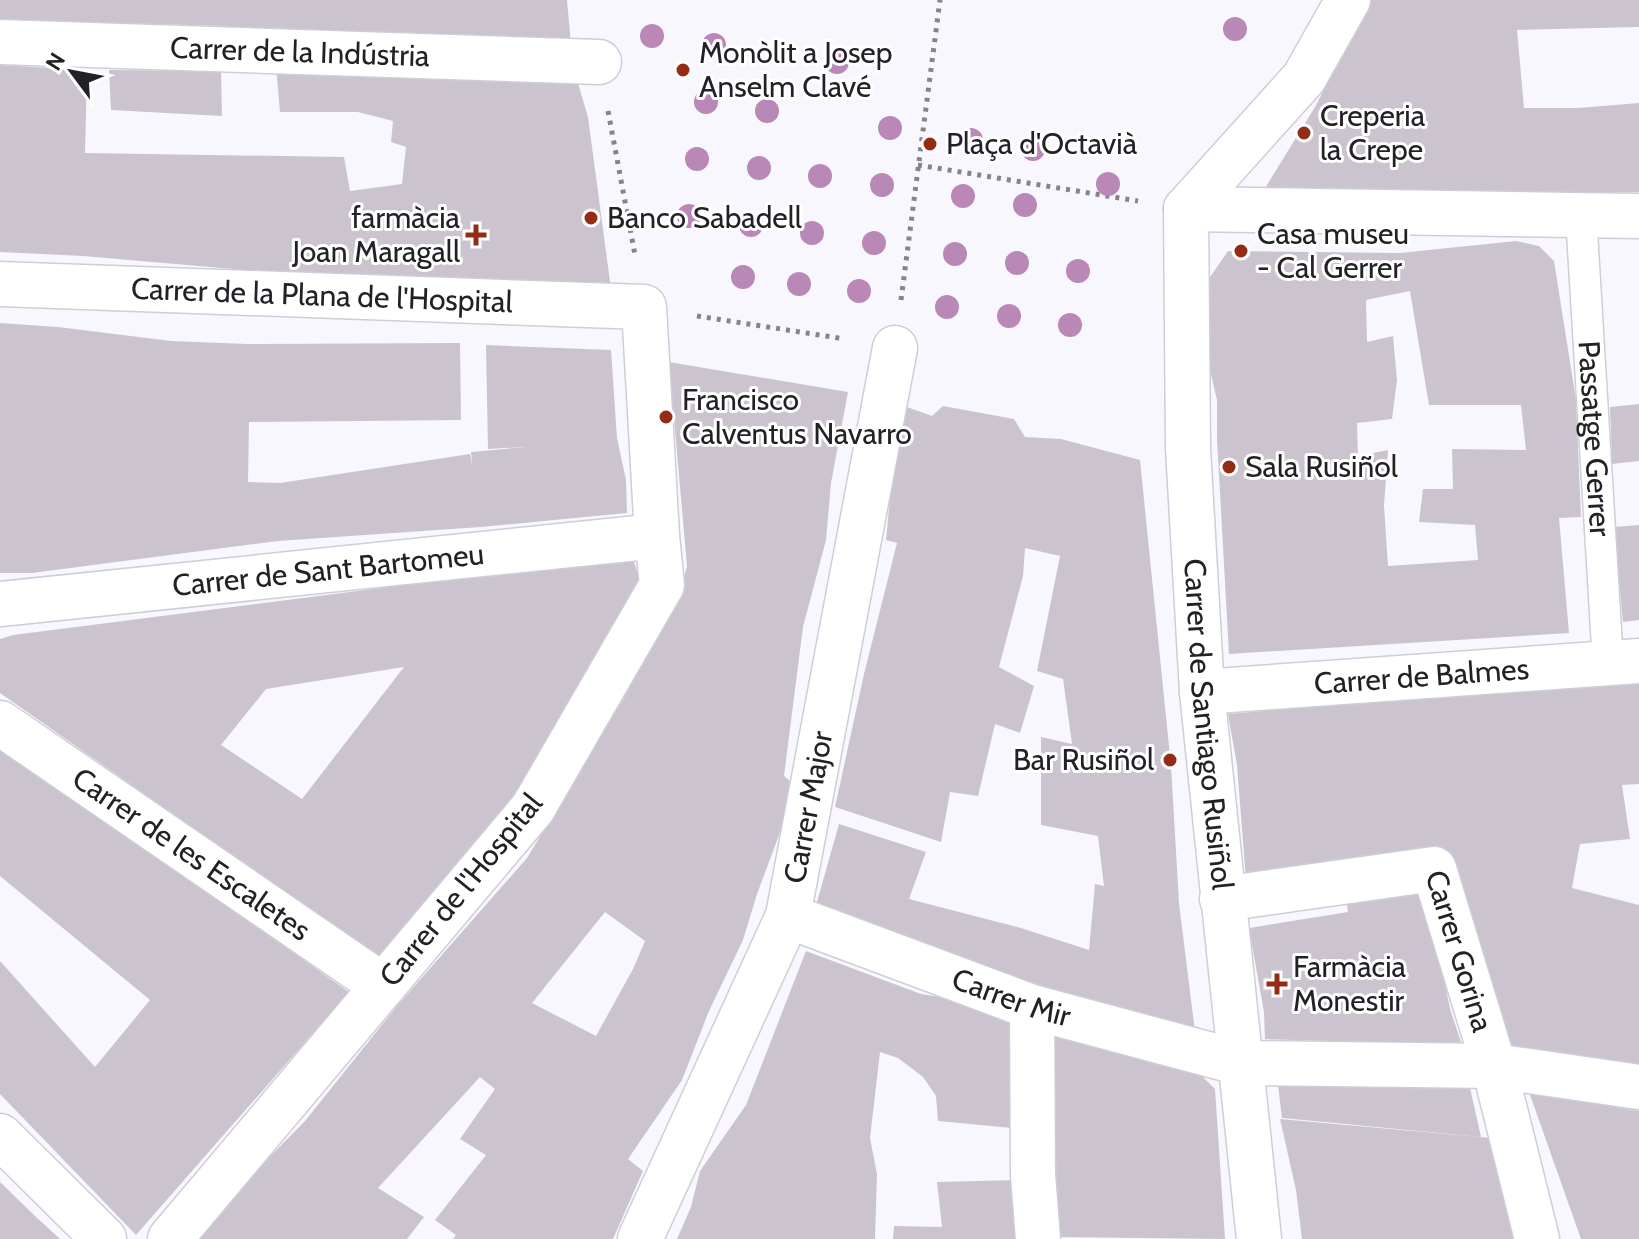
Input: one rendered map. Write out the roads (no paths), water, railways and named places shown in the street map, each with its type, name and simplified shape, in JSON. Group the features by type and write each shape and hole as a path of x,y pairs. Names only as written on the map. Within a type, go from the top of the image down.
{"street":[{"path":"1186,209 1304,78 1348,0"},
{"name":"Carrer de la Indústria","path":"0,42 599,62"},
{"path":"1186,209 1639,216"},
{"name":"Carrer de Santiago Rusiñol","path":"1186,209 1188,448 1202,692 1259,1239"},
{"name":"Carrer de la Plana de l'Hospital","path":"0,284 644,307"},
{"name":"Carrer de l'Hospital","path":"170,1239 533,808 662,585 644,307"},
{"name":"Carrer Major","path":"640,1239 788,916 895,348"},
{"name":"Carrer de Sant Bartomeu","path":"0,604 657,536"},
{"name":"Carrer de Balmes","path":"1202,692 1624,662"},
{"name":"Carrer de les Escaletes","path":"0,723 383,986"},
{"name":"Carrer Gorina","path":"1222,899 1434,869 1494,1066 1537,1239"},
{"name":"Carrer Mir","path":"788,916 1032,1007 1241,1063 1494,1066 1639,1087"},
{"path":"1032,1007 1033,1175 1038,1239"},
{"path":"0,1136 104,1239"}],"lane":[{"name":"Passatge Gerrer","path":"1581,215 1624,662"}],"place":[{"name":"Monòlit a Josep Anselm Clavé","path":"683,70"},
{"name":"Creperia la Crepe","path":"1304,133"},
{"name":"Plaça d'Octavià","path":"930,144"},
{"name":"Banco Sabadell","path":"591,218"},
{"name":"farmàcia Joan Maragall","path":"476,235"},
{"name":"Casa museu - Cal Gerrer","path":"1241,251"},
{"name":"Francisco Calventus Navarro","path":"666,417"},
{"name":"Sala Rusiñol","path":"1229,467"},
{"name":"Bar Rusiñol","path":"1170,760"},
{"name":"Farmàcia Monestir","path":"1277,984"}]}
